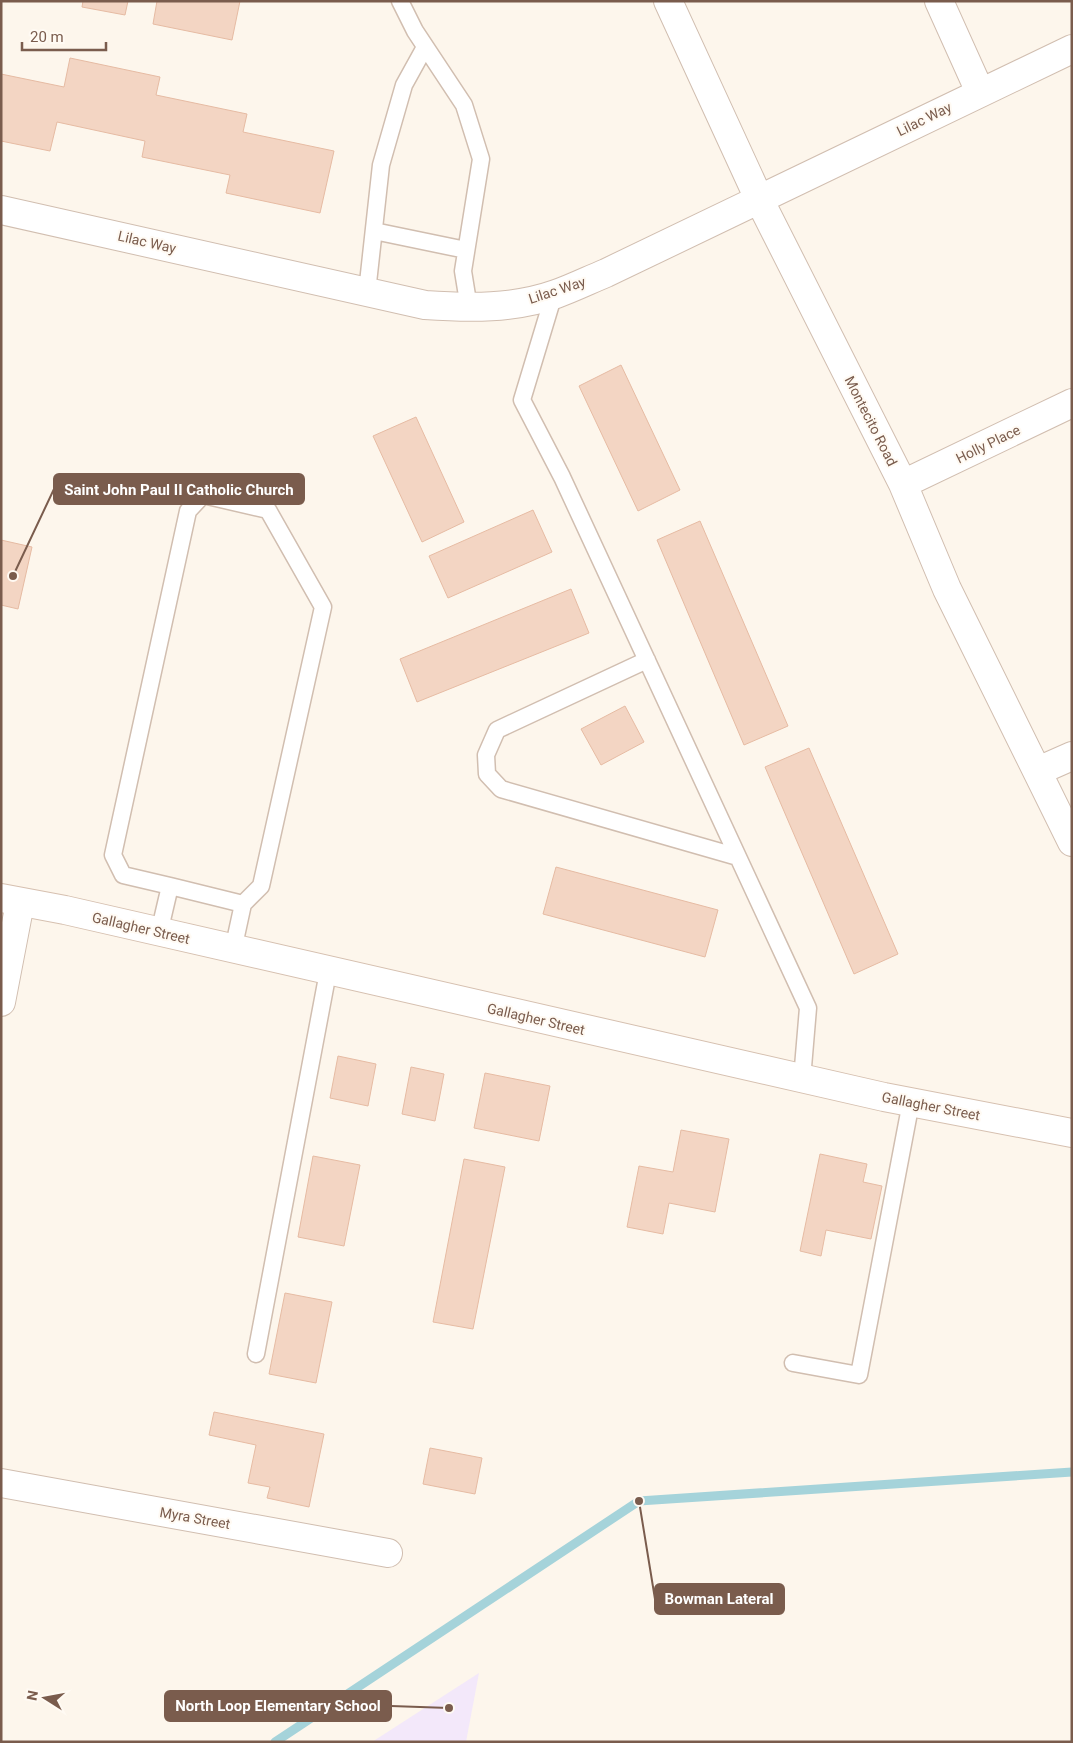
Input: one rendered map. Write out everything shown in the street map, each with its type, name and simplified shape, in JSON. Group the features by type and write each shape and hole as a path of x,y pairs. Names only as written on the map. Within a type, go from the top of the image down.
{"street":[{"name":"Montecito Road","path":"668,1 759,199 903,484 947,589 998,697 1038,772 1072,842"},
{"path":"939,1 980,92"},
{"name":"Lilac Way","path":"1,210 425,305 469,308 512,304 554,294 606,273 1072,49"},
{"name":"Holly Place","path":"903,484 1072,403"},
{"path":"1038,772 1072,756"},
{"path":"1,1002 11,900"},
{"name":"Gallagher Street","path":"11,900 65,910 328,972 802,1079 1072,1133"},
{"name":"Myra Street","path":"1,1483 388,1553"}],"lane":[{"path":"400,1 425,47 464,106 481,159 463,271 469,308"},
{"path":"368,292 381,165 404,85 425,47"},
{"path":"374,232 466,250"},
{"path":"554,294 522,400 566,486 808,1008 802,1079"},
{"path":"233,950 243,904 261,886 323,607 268,510 202,495 188,511 113,854 123,875 243,904"},
{"path":"646,660 497,730 486,755 486,774 501,788 738,857"},
{"path":"160,933 170,886"},
{"path":"256,1354 328,972"},
{"path":"793,1363 859,1375 911,1102"}],"shaded area":[{"path":"479,1673 466,1742 372,1742"}],"building":[{"path":"83,1 128,1 125,15 82,7"},
{"path":"157,1 240,1 232,40 153,24"},
{"path":"70,58 160,77 156,95 247,114 243,132 334,151 320,213 226,193 230,175 142,157 145,141 57,122 50,151 1,141 1,74 64,87"},
{"path":"621,365 680,490 638,511 579,386"},
{"path":"416,417 464,522 422,542 373,436"},
{"path":"533,510 552,552 448,598 429,556"},
{"path":"700,521 788,726 744,745 657,540"},
{"path":"1,540 32,547 18,609 1,605"},
{"path":"571,589 589,633 417,702 400,659"},
{"path":"625,706 644,742 601,765 581,729"},
{"path":"809,748 898,954 854,974 765,767"},
{"path":"556,867 718,910 705,957 543,914"},
{"path":"338,1056 376,1064 368,1106 330,1098"},
{"path":"411,1067 444,1074 435,1121 402,1114"},
{"path":"485,1073 550,1086 539,1141 474,1128"},
{"path":"681,1130 729,1139 715,1212 669,1203 663,1234 627,1227 639,1166 673,1172"},
{"path":"820,1154 867,1164 863,1182 882,1186 871,1239 826,1230 821,1256 800,1251"},
{"path":"313,1156 360,1165 344,1246 298,1237"},
{"path":"464,1159 505,1167 473,1329 433,1322"},
{"path":"285,1293 332,1302 316,1383 269,1374"},
{"path":"214,1412 324,1434 309,1507 267,1498 270,1487 248,1483 256,1445 209,1435"},
{"path":"430,1448 482,1458 475,1494 423,1484"}],"waterway":[{"path":"275,1742 639,1501 1072,1472"}],"place":[{"name":"Saint John Paul II Catholic Church","path":"13,576"},
{"name":"Bowman Lateral","path":"639,1501"},
{"name":"North Loop Elementary School","path":"449,1708"}]}
